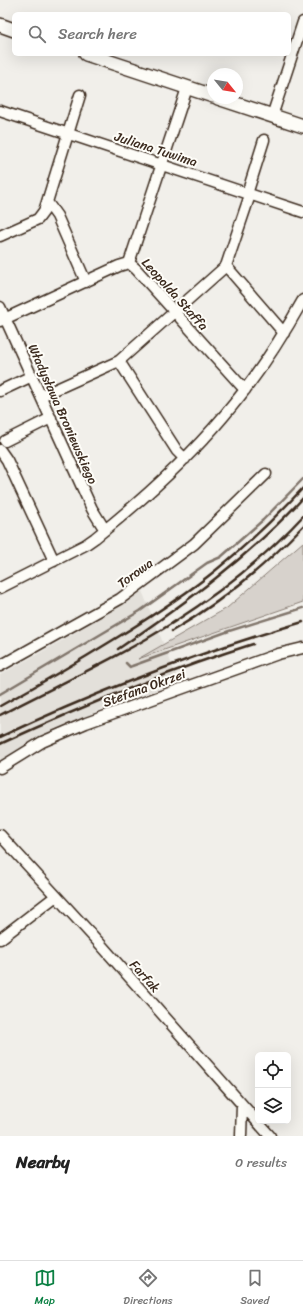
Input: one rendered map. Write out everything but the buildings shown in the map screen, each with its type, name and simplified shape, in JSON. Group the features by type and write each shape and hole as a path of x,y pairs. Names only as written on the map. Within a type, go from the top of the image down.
{"main road":[{"path":"0,25 12,29"},
{"path":"92,56 207,94"},
{"path":"236,104 303,126"}],"street":[{"path":"272,116 303,22"},
{"path":"129,263 187,88"},
{"path":"0,236 38,219 44,211 80,95"},
{"name":"Juliana Tuwima","path":"0,111 303,212"},
{"path":"41,396 119,361 175,313 226,266 264,140"},
{"path":"47,202 57,216 86,282"},
{"name":"Leopolda Staffa","path":"3,320 118,266 129,263 245,390"},
{"path":"226,266 284,333"},
{"path":"0,588 85,545 105,530 185,459 222,419 245,390 284,333 303,300"},
{"name":"Władysława Broniewskiego","path":"0,306 3,320 32,376 92,509 105,530"},
{"path":"119,361 177,451 185,459"},
{"path":"0,391 32,376"},
{"path":"5,441 51,418"},
{"path":"0,450 7,460 54,561"},
{"name":"Torowa","path":"0,666 126,595 194,544 266,474"},
{"name":"Stefana Okrzei","path":"0,768 42,742 86,723 278,654 303,648"},
{"name":"Farfak","path":"0,835 270,1136"},
{"path":"0,939 56,896"},
{"path":"241,1136 242,1105"}],"shaded area":[{"path":"303,542 303,602 138,659 227,608"},
{"path":"142,591 179,682 108,706 37,739 0,763 0,675 63,640"}],"waterway":[{"path":"0,694 140,611 207,563 221,557 263,520 303,479"},
{"path":"126,663 130,667 229,631 303,608"}],"railway":[{"path":"0,706 99,649 191,589 250,541 303,488"},
{"path":"118,649 215,579 261,540 303,498"},
{"path":"0,715 110,659 174,622 209,599 258,560 303,516"},
{"path":"172,631 225,596 258,569 303,526"},
{"path":"0,737 112,688 187,659 303,622"},
{"path":"0,744 125,690 221,654 253,644"}]}
